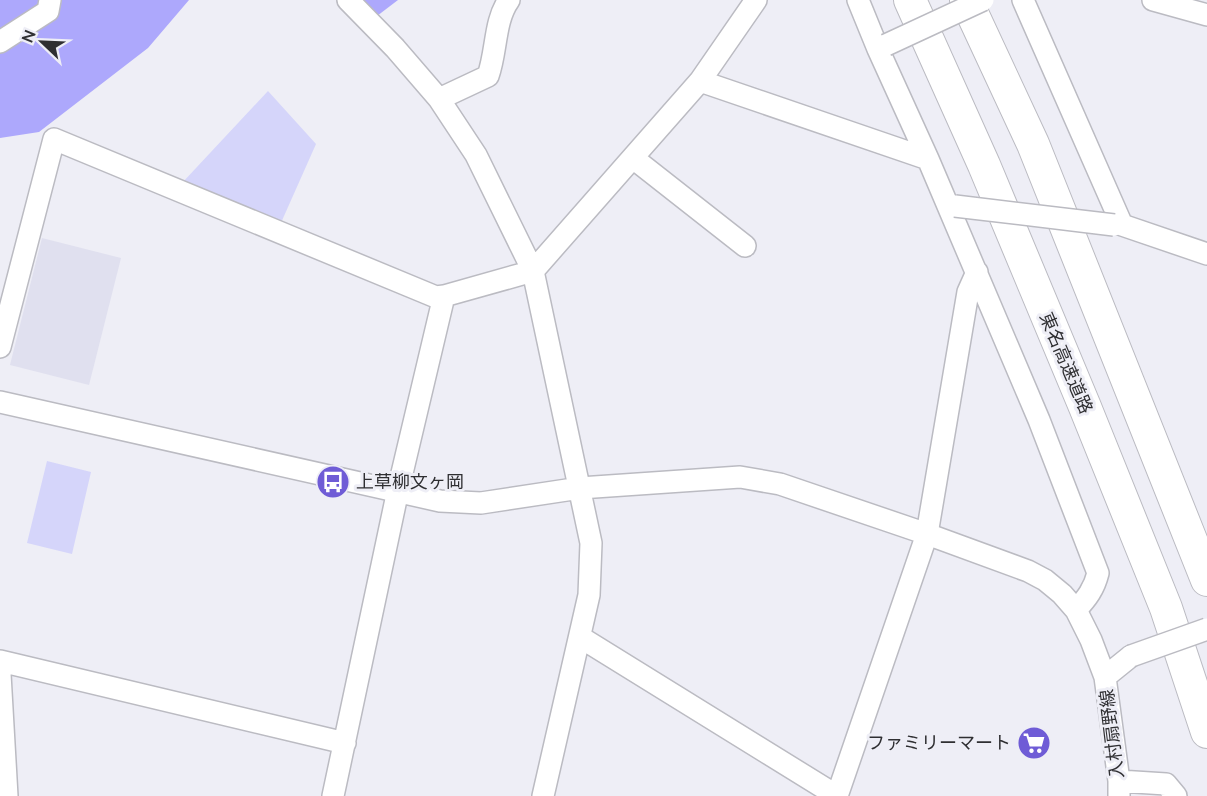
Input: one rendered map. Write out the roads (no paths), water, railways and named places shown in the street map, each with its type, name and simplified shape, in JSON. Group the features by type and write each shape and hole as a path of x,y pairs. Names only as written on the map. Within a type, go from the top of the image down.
{"highway":[{"name":"東名高速道路","path":"910,0 984,165 1085,407 1166,608 1207,732"},
{"path":"966,0 1033,144 1207,580"}],"street":[{"path":"0,42 48,11 50,0"},
{"path":"348,0 395,48 439,99 476,155 533,271 591,543 589,596 543,796"},
{"path":"439,99 488,76 493,62 501,11 509,0"},
{"path":"0,347 54,139 436,297 444,296 533,271 700,81 756,0"},
{"path":"858,0 882,47 928,159 951,205 1040,420 1098,573 1089,597 1076,610"},
{"path":"882,47 983,0"},
{"path":"1023,0 1118,225"},
{"path":"1153,0 1207,15"},
{"path":"700,81 928,159"},
{"path":"633,158 745,246"},
{"path":"951,205 1118,225 1207,254"},
{"path":"580,637 837,796 927,534 968,292 977,272"},
{"path":"333,796 398,490 444,296"},
{"path":"0,402 440,501 462,504 580,488 740,477 780,484 927,534 1028,571 1045,580 1076,610 1091,640 1105,677"},
{"name":"入村扇野線","path":"1119,789 1105,677 1131,656 1207,629"},
{"path":"0,661 345,743"},
{"path":"0,674 7,796"},
{"path":"1119,789 1166,784 1176,796"}],"place":[{"name":"上草柳文ヶ岡","path":"333,482"},
{"name":"ファミリーマート","path":"1034,743"}]}
